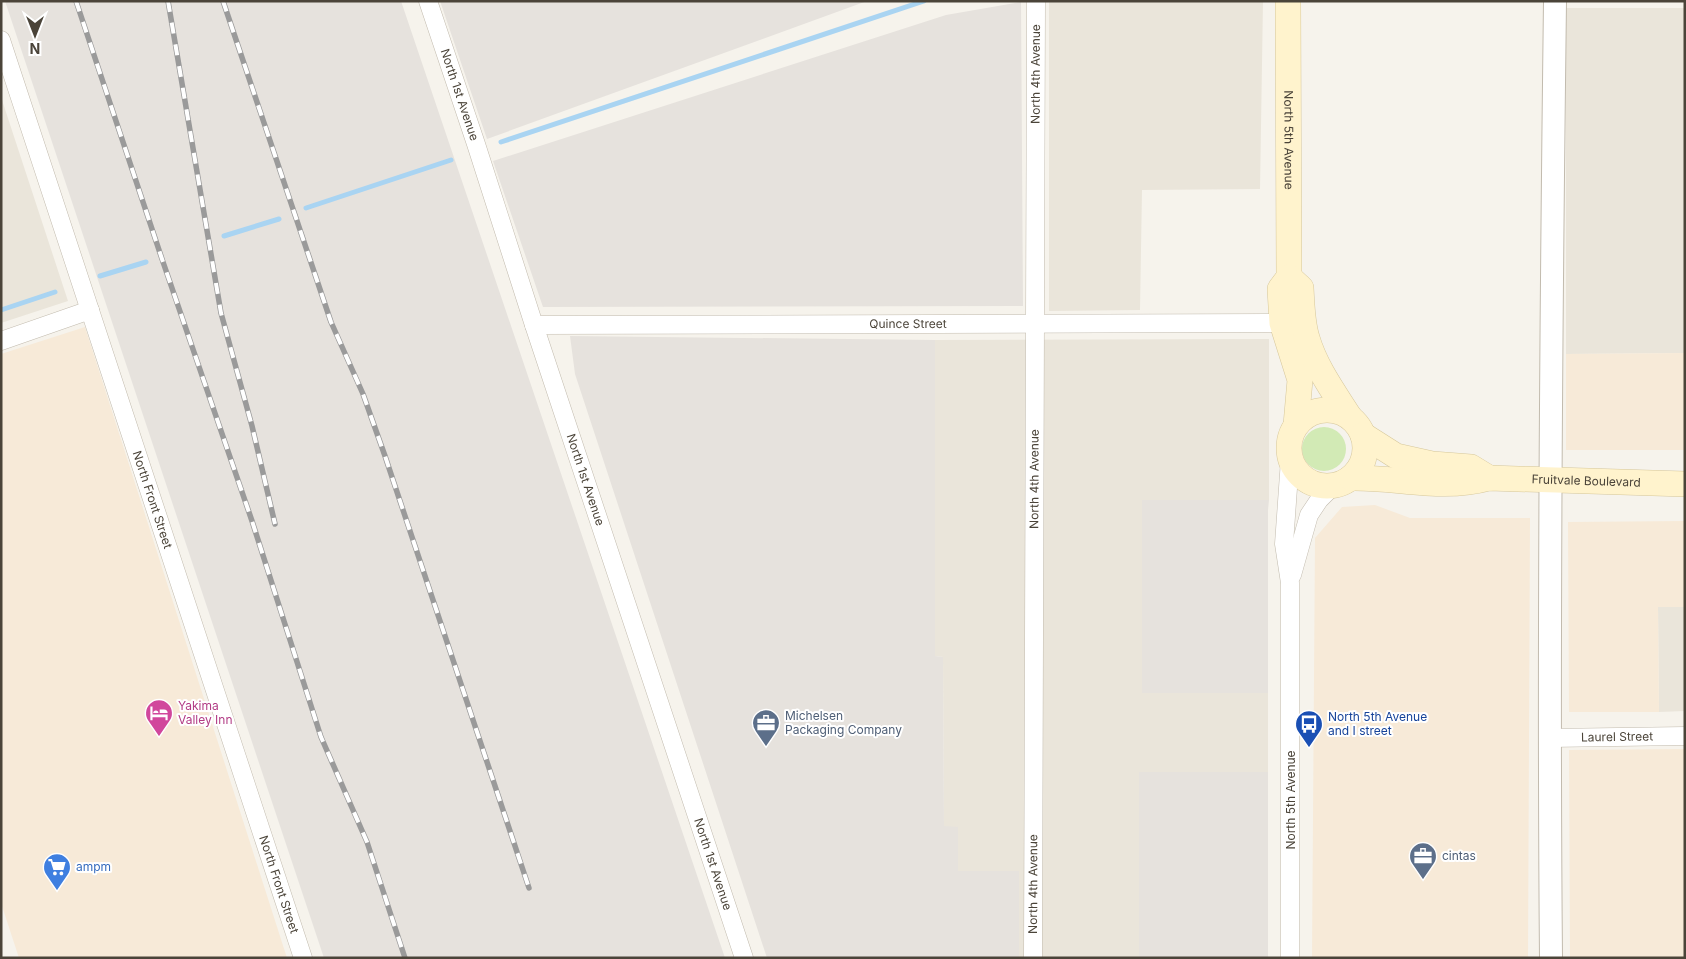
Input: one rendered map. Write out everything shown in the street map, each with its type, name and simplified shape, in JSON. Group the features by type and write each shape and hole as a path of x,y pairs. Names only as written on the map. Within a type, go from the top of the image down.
{"main road":[{"name":"North 5th Avenue","path":"1288,1 1289,277 1280,288 1282,323 1300,380 1296,425"},
{"path":"1289,277 1301,288 1306,338 1322,374 1356,426 1365,447 1364,459 1359,469 1342,482"},
{"name":"Fruitvale Boulevard","path":"1296,425 1304,416 1315,411 1326,409 1338,411 1396,456 1432,464 1471,467 1489,478"},
{"path":"1290,460 1288,447 1290,435 1296,425"},
{"name":"Fruitvale Boulevard","path":"1290,460 1302,478 1323,486 1342,482 1392,479 1429,485 1470,484 1489,478 1685,484"}],"street":[{"name":"North 1st Avenue","path":"428,1 744,958"},
{"name":"North 4th Avenue","path":"1034,958 1036,1"},
{"path":"1551,958 1548,738 1549,480 1555,1"},
{"name":"North Front Street","path":"1,40 303,958"},
{"path":"1,341 90,310"},
{"name":"Quince Street","path":"534,325 1282,323"},
{"name":"North 5th Avenue","path":"1290,460 1284,544 1290,582 1290,958"},
{"name":"North 5th Avenue","path":"1290,582 1309,515 1319,500 1342,482"},
{"name":"Laurel Street","path":"1548,738 1685,736"}],"shaded area":[{"path":"5,1 401,1 725,958 324,958"},
{"path":"440,1 867,1 487,139"},
{"path":"1049,1 1263,1 1260,189 1142,190 1140,310 1049,311"},
{"path":"1021,2 1023,306 543,307 493,161 946,15"},
{"path":"1566,8 1685,8 1685,353 1566,354"},
{"path":"1,97 68,301 1,323"},
{"path":"85,327 287,958 19,958 1,903 1,354"},
{"path":"570,336 935,340 935,656 943,657 944,826 958,827 958,871 1019,871 1019,958 767,958 575,374"},
{"path":"1269,339 1269,500 1142,500 1142,693 1268,693 1268,772 1139,772 1139,958 1019,958 1019,871 958,871 958,827 944,827 943,657 935,656 935,340"},
{"path":"1685,353 1685,450 1566,450 1566,354"},
{"path":"1142,500 1269,500 1268,693 1142,693"},
{"path":"1375,505 1410,518 1530,518 1528,958 1312,958 1315,538 1342,507"},
{"path":"1685,521 1685,607 1658,607 1659,712 1569,712 1568,522"},
{"path":"1658,607 1685,607 1685,711 1659,712"},
{"path":"1685,749 1685,958 1570,958 1569,750"},
{"path":"1139,772 1268,772 1268,958 1139,958"}],"green space":[{"path":"1320,427 1328,427 1340,433 1346,449 1340,465 1328,471 1320,471 1308,465 1302,453 1302,445 1308,433"}],"waterway":[{"path":"501,142 924,1"},
{"path":"306,208 451,160"},
{"path":"224,236 279,219"},
{"path":"100,276 146,262"},
{"path":"1,310 55,292"}],"railway":[{"path":"76,1 252,521 321,737 367,842 405,958"},
{"path":"168,1 221,313 252,426 275,524"},
{"path":"223,1 331,322 363,394 385,456 529,888"}],"place":[{"name":"Yakima Valley Inn","path":"159,737"},
{"name":"Michelsen Packaging Company","path":"766,747"},
{"name":"North 5th Avenue and I street","path":"1309,748"},
{"name":"cintas","path":"1423,880"},
{"name":"ampm","path":"57,891"}]}
